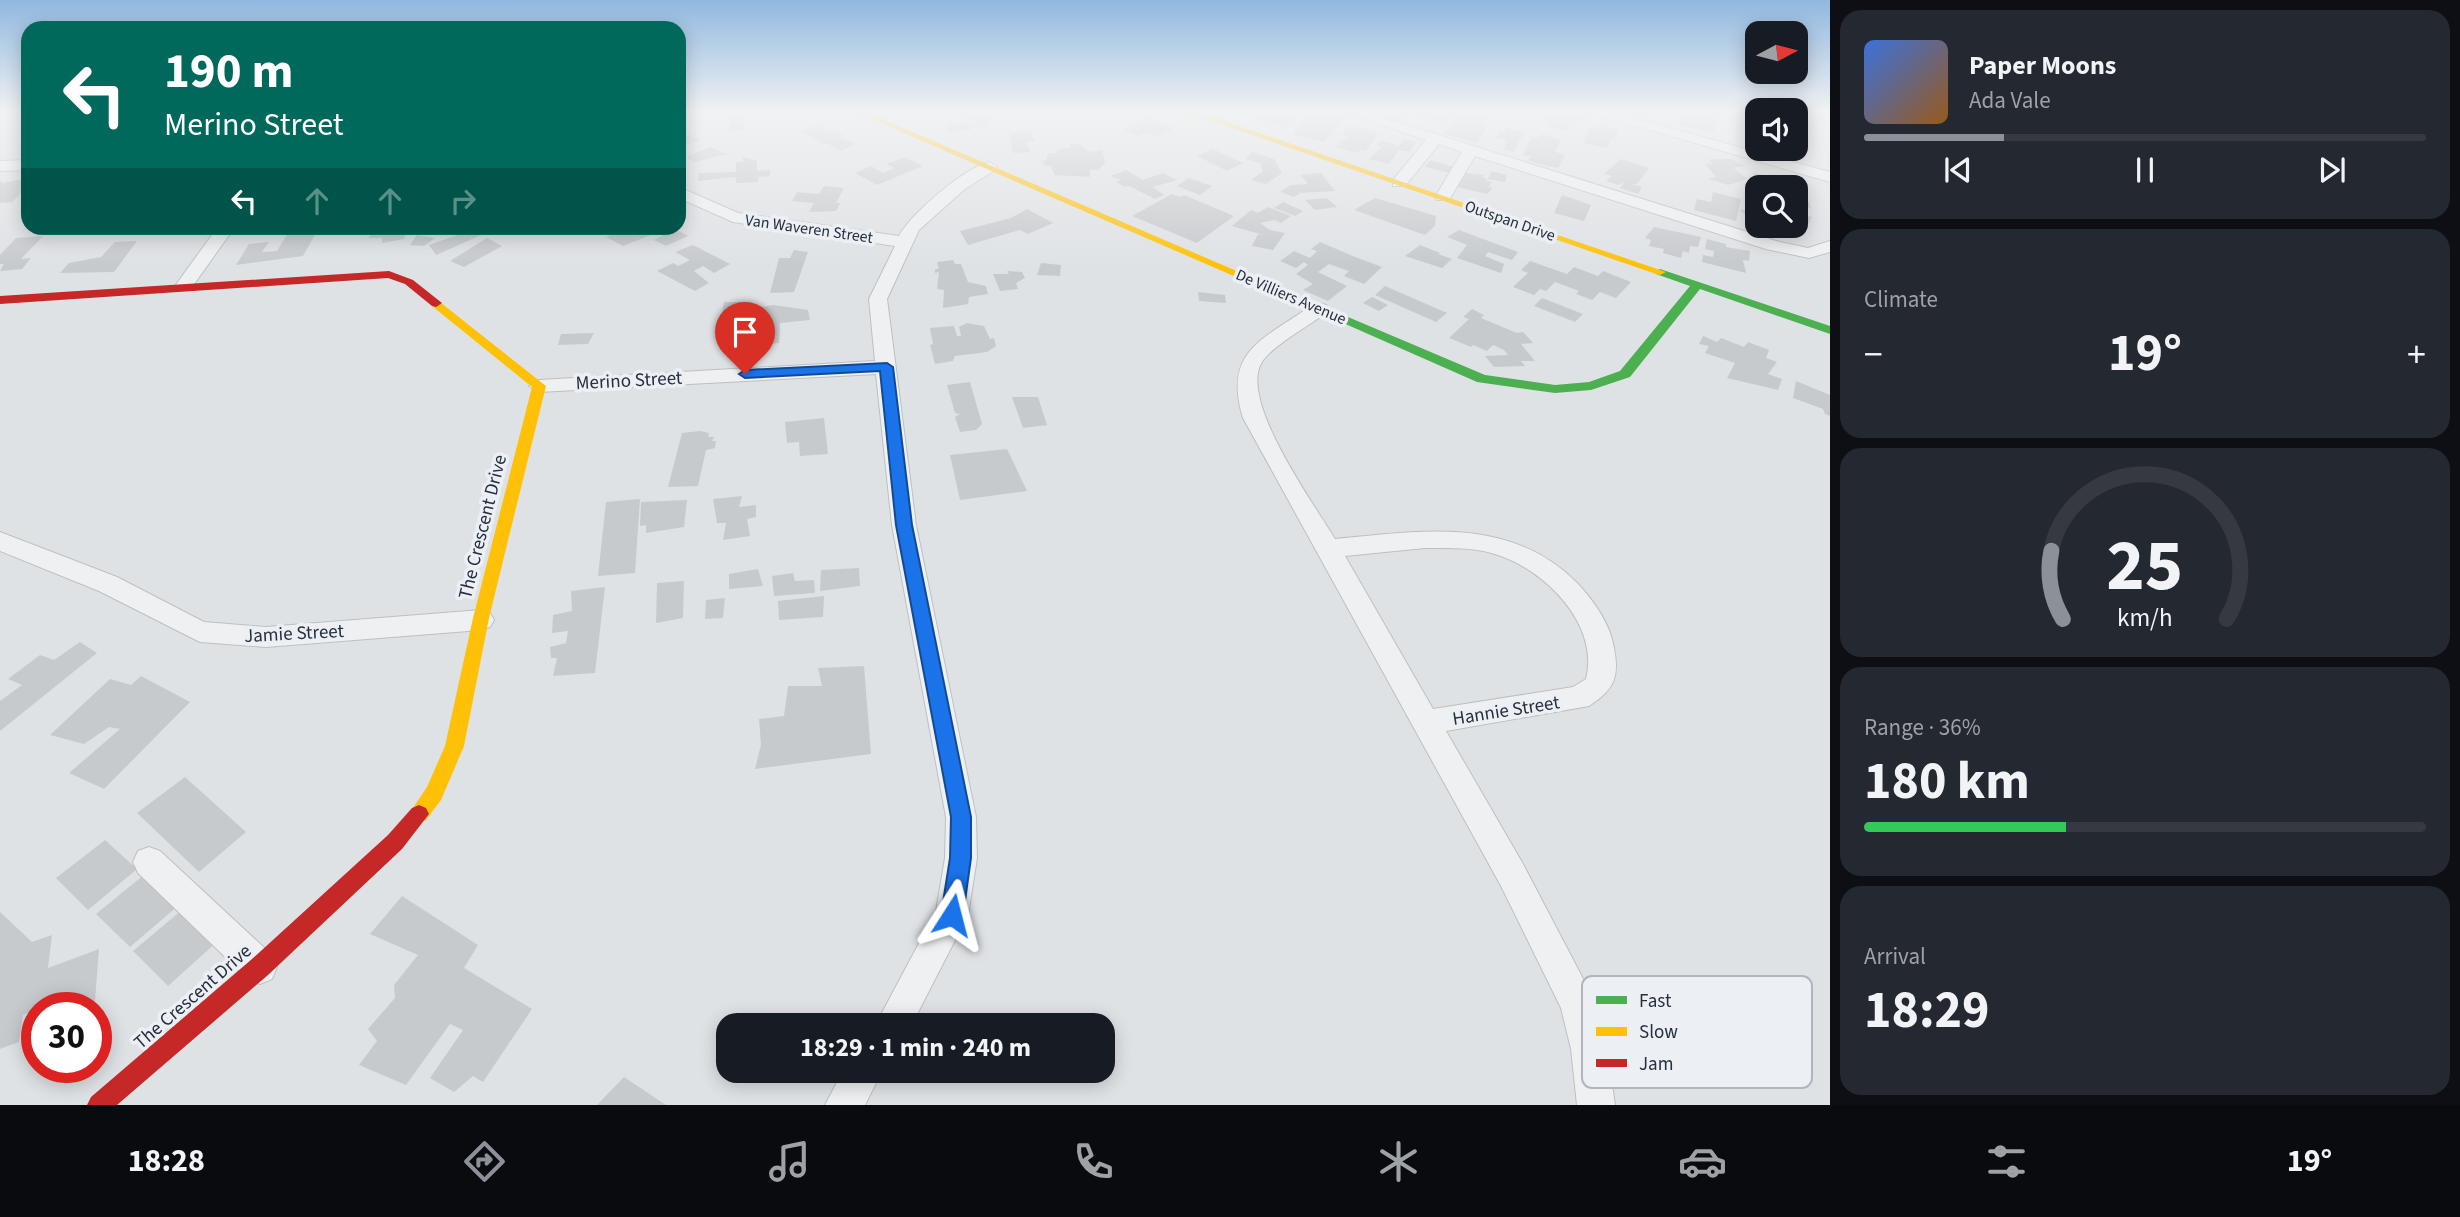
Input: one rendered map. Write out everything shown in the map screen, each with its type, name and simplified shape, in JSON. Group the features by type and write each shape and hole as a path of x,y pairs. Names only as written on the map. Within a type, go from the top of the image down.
{"street":[{"name":"De Villiers Avenue","path":"981,164 1482,379 1518,387 1561,388 1609,383 1626,374 1698,284"},
{"name":"Outspan Drive","path":"1342,164 1830,330"},
{"path":"1399,183 1418,164"},
{"path":"1443,197 1461,164"},
{"path":"1517,164 1772,245 1809,253 1830,246"},
{"path":"1781,164 1830,177"},
{"path":"0,166 21,165"},
{"path":"898,1013 952,915 961,858 961,817 904,525 878,299 903,242 936,204 989,167"},
{"name":"Van Waveren Street","path":"686,195 733,218 785,228 903,242"},
{"path":"184,286 220,235"},
{"path":"0,300 394,274 410,282 540,386"},
{"name":"Hannie Street","path":"1319,309 1256,355 1250,365 1244,383 1254,418 1512,875 1578,1004 1582,1020"},
{"name":"Merino Street","path":"540,386 887,367"},
{"name":"The Crescent Drive","path":"99,1105 260,967 395,842 430,802 455,745 481,620 540,386"},
{"name":"Hannie Street","path":"1327,549 1445,540 1485,542 1516,553 1556,578 1575,596 1595,626 1603,659 1598,685 1579,698 1425,722"},
{"name":"Jamie Street","path":"0,541 108,584 200,632 266,637 481,620"},
{"path":"149,862 260,967"},
{"path":"844,1105 857,1083"}],"building":[{"path":"736,164 757,164 757,171 770,170 770,176 758,177 758,182 736,183 736,177 698,181 699,173 736,172"},
{"path":"886,164 918,164 923,166 877,185 855,173 871,166 883,173 894,168"},
{"path":"1044,164 1104,164 1098,170 1090,170 1090,177 1054,175 1051,166"},
{"path":"1212,164 1242,164 1227,171"},
{"path":"1260,164 1277,164 1282,173 1266,184 1251,180 1263,171"},
{"path":"1427,164 1442,164 1454,167 1450,173 1425,167"},
{"path":"1538,164 1560,164 1558,168"},
{"path":"1616,164 1635,164 1649,168 1637,184 1631,184 1642,187 1638,194 1620,188 1625,182 1618,185 1606,181 1612,176 1604,174"},
{"path":"1705,164 1740,164 1745,166 1734,168 1745,180 1728,185 1708,179 1716,177"},
{"path":"1126,170 1143,180 1163,173 1177,180 1153,187 1164,195 1155,199 1129,186 1125,187 1116,182 1121,180 1111,176"},
{"path":"1491,171 1507,175 1505,182 1488,179"},
{"path":"1321,173 1335,191 1300,193 1294,197 1280,192 1291,185 1308,184 1301,175"},
{"path":"1466,173 1484,175 1482,177 1488,179 1486,181 1491,182 1489,187 1493,188 1487,194 1457,187"},
{"path":"1189,178 1212,186 1200,195 1177,186"},
{"path":"21,179 21,193 12,202 0,203 0,180 2,183"},
{"path":"824,186 844,188 836,203 840,203 836,211 809,212 814,203 792,201 797,192 819,194"},
{"path":"1713,192 1741,199 1736,221 1694,210 1697,199 1711,202"},
{"path":"1172,194 1180,197 1184,195 1234,216 1197,243 1132,216"},
{"path":"1562,195 1591,205 1584,221 1554,213"},
{"path":"1327,198 1337,207 1315,210 1305,200"},
{"path":"1375,198 1436,216 1435,226 1425,235 1354,210"},
{"path":"1283,202 1303,211 1295,216 1274,208"},
{"path":"1268,207 1291,216 1281,223 1274,220 1260,223 1270,230 1285,233 1273,250 1252,246 1258,234 1267,236 1232,226 1251,210 1258,213"},
{"path":"1027,209 1053,223 1028,234 1020,230 968,245 960,231 1011,218"},
{"path":"1654,227 1701,237 1698,247 1690,246 1689,253 1683,251 1681,258 1663,253 1664,249 1649,246 1651,240 1645,238"},
{"path":"1459,230 1518,252 1512,260 1488,252 1485,256 1504,264 1501,273 1457,258 1467,245 1447,237"},
{"path":"287,235 315,235 303,256 236,265 249,244 269,242 262,252 277,251"},
{"path":"370,235 405,235 404,239 382,243 382,238 369,238"},
{"path":"417,235 435,238 424,246 410,245"},
{"path":"457,235 481,235 436,255 429,245"},
{"path":"611,235 650,235 623,246 606,237"},
{"path":"664,235 688,236 666,246 654,240"},
{"path":"43,236 21,259 31,258 22,269 0,271 4,264 0,264 0,255 16,238"},
{"path":"487,238 502,246 464,267 450,261"},
{"path":"1707,239 1726,244 1726,247 1750,251 1749,261 1743,260 1746,273 1702,262 1703,255 1713,257 1714,251 1705,249"},
{"path":"137,241 114,272 60,273 69,263 101,257 115,242"},
{"path":"1320,242 1382,267 1364,284 1344,276 1349,271 1329,264 1318,272 1347,286 1328,301 1303,290 1313,284 1296,274 1308,265 1304,262 1296,268 1280,261 1294,251 1310,258 1317,251 1311,249"},
{"path":"693,245 730,264 714,273 703,266 694,271 709,283 695,291 657,271 673,263 678,266 690,260 675,252"},
{"path":"1420,245 1452,259 1442,268 1405,256"},
{"path":"794,250 808,252 794,292 770,293 779,258 790,258"},
{"path":"953,260 955,264 961,264 968,282 986,286 988,294 969,297 968,304 943,308 944,290 937,289 939,272 935,273 935,269 939,269 937,262"},
{"path":"1530,261 1567,274 1574,267 1598,276 1603,271 1631,282 1616,298 1600,292 1592,300 1576,294 1579,291 1555,282 1546,291 1540,289 1534,295 1513,287 1528,273 1521,270"},
{"path":"1041,263 1061,265 1060,276 1037,275"},
{"path":"1007,271 1022,272 1025,278 1016,283 1018,289 1000,291 993,274 1009,274"},
{"path":"1385,286 1447,313 1436,322 1375,295"},
{"path":"1198,292 1225,295 1226,303 1199,301"},
{"path":"1372,297 1388,305 1379,311 1363,303"},
{"path":"1542,298 1583,314 1575,322 1534,306"},
{"path":"724,302 746,302 745,310 773,305 808,310 810,320 780,323 779,343 766,344 766,349 742,351 741,313 735,313 733,320 721,321"},
{"path":"1472,309 1484,315 1481,318 1517,333 1523,332 1533,343 1521,344 1535,361 1521,361 1525,366 1494,367 1485,356 1508,355 1504,350 1493,345 1487,351 1449,338 1469,319 1463,317"},
{"path":"967,323 984,326 990,339 994,338 996,346 987,352 955,356 953,361 935,364 930,345 933,344 930,328 954,326 957,336 961,336 959,327"},
{"path":"594,333 588,344 558,345 561,334"},
{"path":"1703,336 1717,342 1721,338 1744,347 1748,342 1769,350 1766,358 1777,362 1768,374 1782,379 1778,390 1727,378 1735,363 1705,353 1709,346 1699,344"},
{"path":"1796,381 1830,395 1830,416 1825,414 1823,409 1793,398"},
{"path":"970,382 982,424 976,430 960,432 955,417 960,414 955,413 947,385"},
{"path":"1012,397 1038,397 1047,425 1023,428"},
{"path":"824,418 828,454 800,456 799,442 787,443 785,422"},
{"path":"682,433 709,433 708,437 714,437 712,441 716,441 715,448 706,450 698,486 668,487"},
{"path":"1007,449 1027,491 960,500 950,455"},
{"path":"742,496 739,507 756,505 756,517 747,519 750,536 723,540 726,523 717,523 713,499"},
{"path":"640,499 635,573 598,576 606,502"},
{"path":"687,500 684,527 646,533 646,525 640,526 641,502"},
{"path":"859,568 860,586 820,591 821,570"},
{"path":"758,569 763,586 729,589 729,574"},
{"path":"793,573 795,581 814,580 815,593 774,596 772,576"},
{"path":"684,581 683,618 656,623 657,583"},
{"path":"605,587 595,673 553,676 557,658 551,658 550,647 566,643 568,631 552,633 553,615 572,611 571,591"},
{"path":"824,596 823,617 779,620 778,601"},
{"path":"725,598 723,618 705,619 706,600"},
{"path":"80,642 97,653 0,731 0,701 22,685 8,679 40,655 54,660"},
{"path":"864,666 871,754 755,769 761,745 759,719 784,716 788,686 822,686 818,668"},
{"path":"141,676 190,702 104,789 69,773 120,729 109,727 84,744 50,735 110,679 131,685"},
{"path":"185,777 246,832 199,872 137,813"},
{"path":"105,840 137,869 88,910 56,878"},
{"path":"145,874 179,905 130,947 96,914"},
{"path":"402,896 478,945 464,968 532,1009 483,1082 473,1076 454,1092 430,1078 463,1030 450,1024 406,1085 359,1065 377,1041 368,1029 395,998 394,985 418,955 370,934"},
{"path":"183,909 218,941 168,986 133,951"},
{"path":"0,912 32,942 52,935 48,968 99,949 96,992 21,992 19,1042 0,1049"},
{"path":"624,1077 666,1105 597,1105"}],"traffic: fast":[{"path":"1660,272 1830,330"},
{"path":"1247,278 1482,379 1555,389 1591,386 1625,374 1698,284"}],"traffic: slow":[{"path":"980,164 1247,278"},
{"path":"1341,164 1660,272"},
{"path":"419,814 434,794 455,746 481,618 539,386 436,303"}],"traffic: jam":[{"path":"0,300 389,274 409,282 436,303"},
{"path":"99,1105 260,967 395,842 419,814"}],"route":[{"path":"745,374 887,367 904,525 961,817 961,858 952,915"}]}
